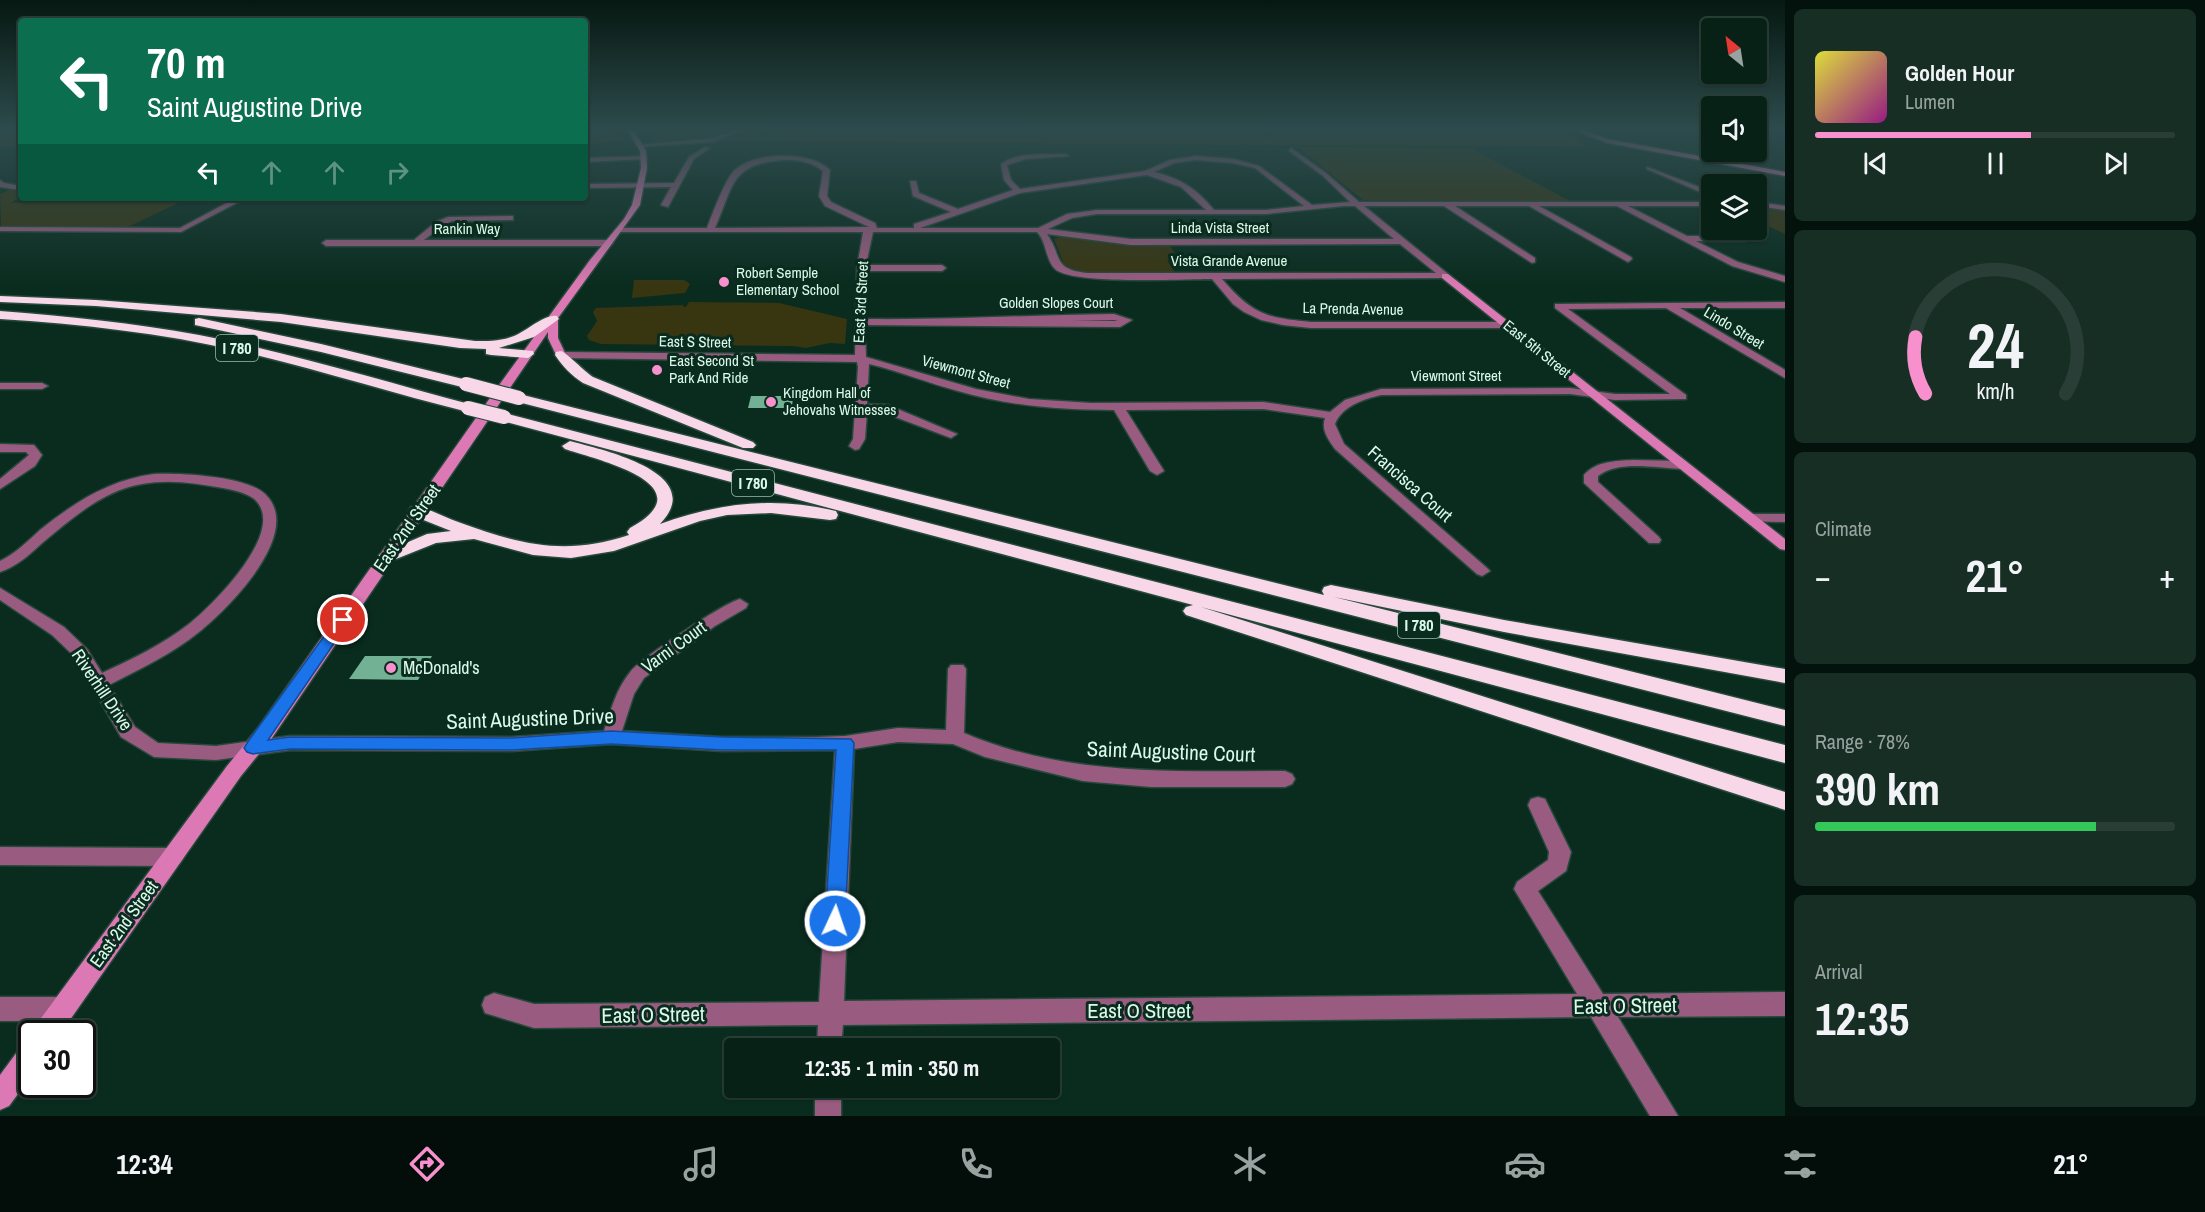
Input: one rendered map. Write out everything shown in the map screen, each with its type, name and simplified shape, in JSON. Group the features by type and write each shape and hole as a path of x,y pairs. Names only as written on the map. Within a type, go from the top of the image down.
{"highway":[{"path":"0,300 96,303 281,318 484,346 512,342 531,334 553,319"},
{"name":"I 780","path":"0,300 95,308 218,325 321,348 1785,718"},
{"name":"I 780","path":"0,315 71,320 209,341 468,408 501,420 1785,754"},
{"path":"460,344 511,355 528,354"},
{"path":"561,355 579,375 617,393 735,440 822,467 880,489"},
{"path":"501,420 635,468 654,476 664,485 667,497 663,511 651,524 615,544"},
{"path":"417,511 512,545 546,552 585,551 633,541 711,513 741,507 776,506 820,513 950,542 1002,549"},
{"path":"1054,532 1144,548 1493,624 1785,676"},
{"path":"386,558 433,538 482,535"},
{"path":"1072,568 1128,590 1785,801"}],"main road":[{"name":"East 2nd Street","path":"55,1020 265,733 417,511 425,503 553,319 620,230 636,205 642,181"},
{"name":"East 5th Street","path":"1445,276 1785,546"},
{"path":"553,319 553,338 561,355"},
{"name":"East S Street","path":"528,354 561,355"},
{"path":"0,1097 18,1072"}],"street":[{"path":"665,205 678,181"},
{"path":"710,229 732,181"},
{"path":"825,181 823,196 825,200 834,208 870,223 873,228 871,230"},
{"path":"1008,181 1010,186 1019,191"},
{"path":"909,230 955,211 1019,191 1090,181"},
{"path":"1177,181 1196,191 1212,212"},
{"path":"1277,181 1310,207"},
{"name":"East 5th Street","path":"1331,181 1445,276"},
{"path":"1676,181 1701,191"},
{"path":"0,183 18,187"},
{"path":"913,183 916,194 955,211"},
{"path":"588,186 676,185"},
{"path":"0,229 181,230 236,201"},
{"path":"1039,230 1070,216 1097,212 1275,211 1359,204 1701,204"},
{"path":"1446,204 1532,260"},
{"path":"1530,204 1628,259"},
{"path":"1618,204 1736,264 1785,279"},
{"path":"1767,206 1785,208"},
{"path":"416,243 439,224 451,219 510,218"},
{"name":"Linda Vista Street","path":"620,230 1039,230 1131,242 1401,241"},
{"name":"East 3rd Street","path":"855,446 859,438 861,408 862,359 859,350 861,268 867,233 871,230"},
{"name":"Vista Grande Avenue","path":"1039,230 1046,235 1059,267 1068,272 1087,276 1445,276"},
{"path":"1686,238 1701,238"},
{"name":"Rankin Way","path":"326,243 609,243"},
{"path":"861,268 942,268"},
{"name":"La Prenda Avenue","path":"1215,276 1245,308 1258,315 1287,322 1311,326 1508,325"},
{"name":"Lindo Street","path":"1667,305 1785,375"},
{"name":"Viewmont Street","path":"862,359 951,386 1001,398 1055,405 1119,408 1222,403 1264,404 1305,409 1332,416 1349,402 1381,392 1570,392 1615,398 1683,397 1558,306 1783,306"},
{"name":"Golden Slopes Court","path":"860,322 1120,324 1126,320 1114,317 967,319 932,322"},
{"name":"East S Street","path":"561,355 862,359"},
{"path":"0,386 42,386"},
{"path":"861,408 884,408 951,434"},
{"path":"1119,408 1157,471"},
{"name":"Francisca Court","path":"1332,416 1329,423 1331,433 1339,446 1482,571"},
{"path":"0,448 30,447 36,455 30,463 0,485"},
{"path":"1654,540 1591,483 1591,475 1596,469 1609,465 1681,465"},
{"path":"0,567 86,503 118,486 174,477 203,479 244,488 261,498 268,511 270,525 262,553 235,587 195,627 162,651 99,682"},
{"path":"1750,518 1785,518"},
{"name":"Riverhill Drive","path":"0,593 58,631 81,653 128,732 154,750 216,753 253,748"},
{"name":"Varni Court","path":"611,737 625,693 638,674 709,622 740,604"},
{"path":"956,737 957,669"},
{"name":"Saint Augustine Court","path":"845,743 898,735 956,737 995,753 1083,774 1151,779 1285,779"},
{"name":"Saint Augustine Drive","path":"253,748 290,743 512,744 611,737 722,744 845,743"},
{"path":"829,1038 845,743"},
{"path":"1538,805 1560,852 1558,865 1526,889 1665,1116"},
{"path":"0,856 173,857"},
{"name":"East O Street","path":"494,1005 534,1016 1785,1004"},
{"path":"0,1009 62,1009"},
{"path":"828,1098 828,1116"}],"shaded area":[{"path":"1340,181 1532,181 1572,202 1363,200"},
{"path":"11,189 18,190 18,199 10,203 178,203 130,226 1,226 0,194"},
{"path":"1767,208 1785,210 1785,234 1767,226"},
{"path":"1062,236 1169,244 1179,260 1167,260 1175,273 1088,274 1065,267 1054,239"},
{"path":"634,280 684,280 690,284 685,293 632,298"},
{"path":"689,302 779,303 847,319 845,344 830,343 806,348 601,344 589,340 587,336 597,321 593,312 596,308 684,305 683,307 686,307"}],"building":[{"name":"Kingdom Hall of Jehovahs Witnesses","path":"751,396 793,396 792,408 748,408"},
{"name":"McDonald's","path":"365,656 432,656 418,680 349,679"}],"place":[{"name":"Robert Semple Elementary School","path":"724,282"},
{"name":"East Second St Park And Ride","path":"657,370"},
{"name":"Kingdom Hall of Jehovahs Witnesses","path":"771,402"},
{"name":"McDonald's","path":"391,668"}],"route":[{"path":"343,620 253,748 290,743 328,745 512,744 611,737 722,744 845,743 835,921"}]}
